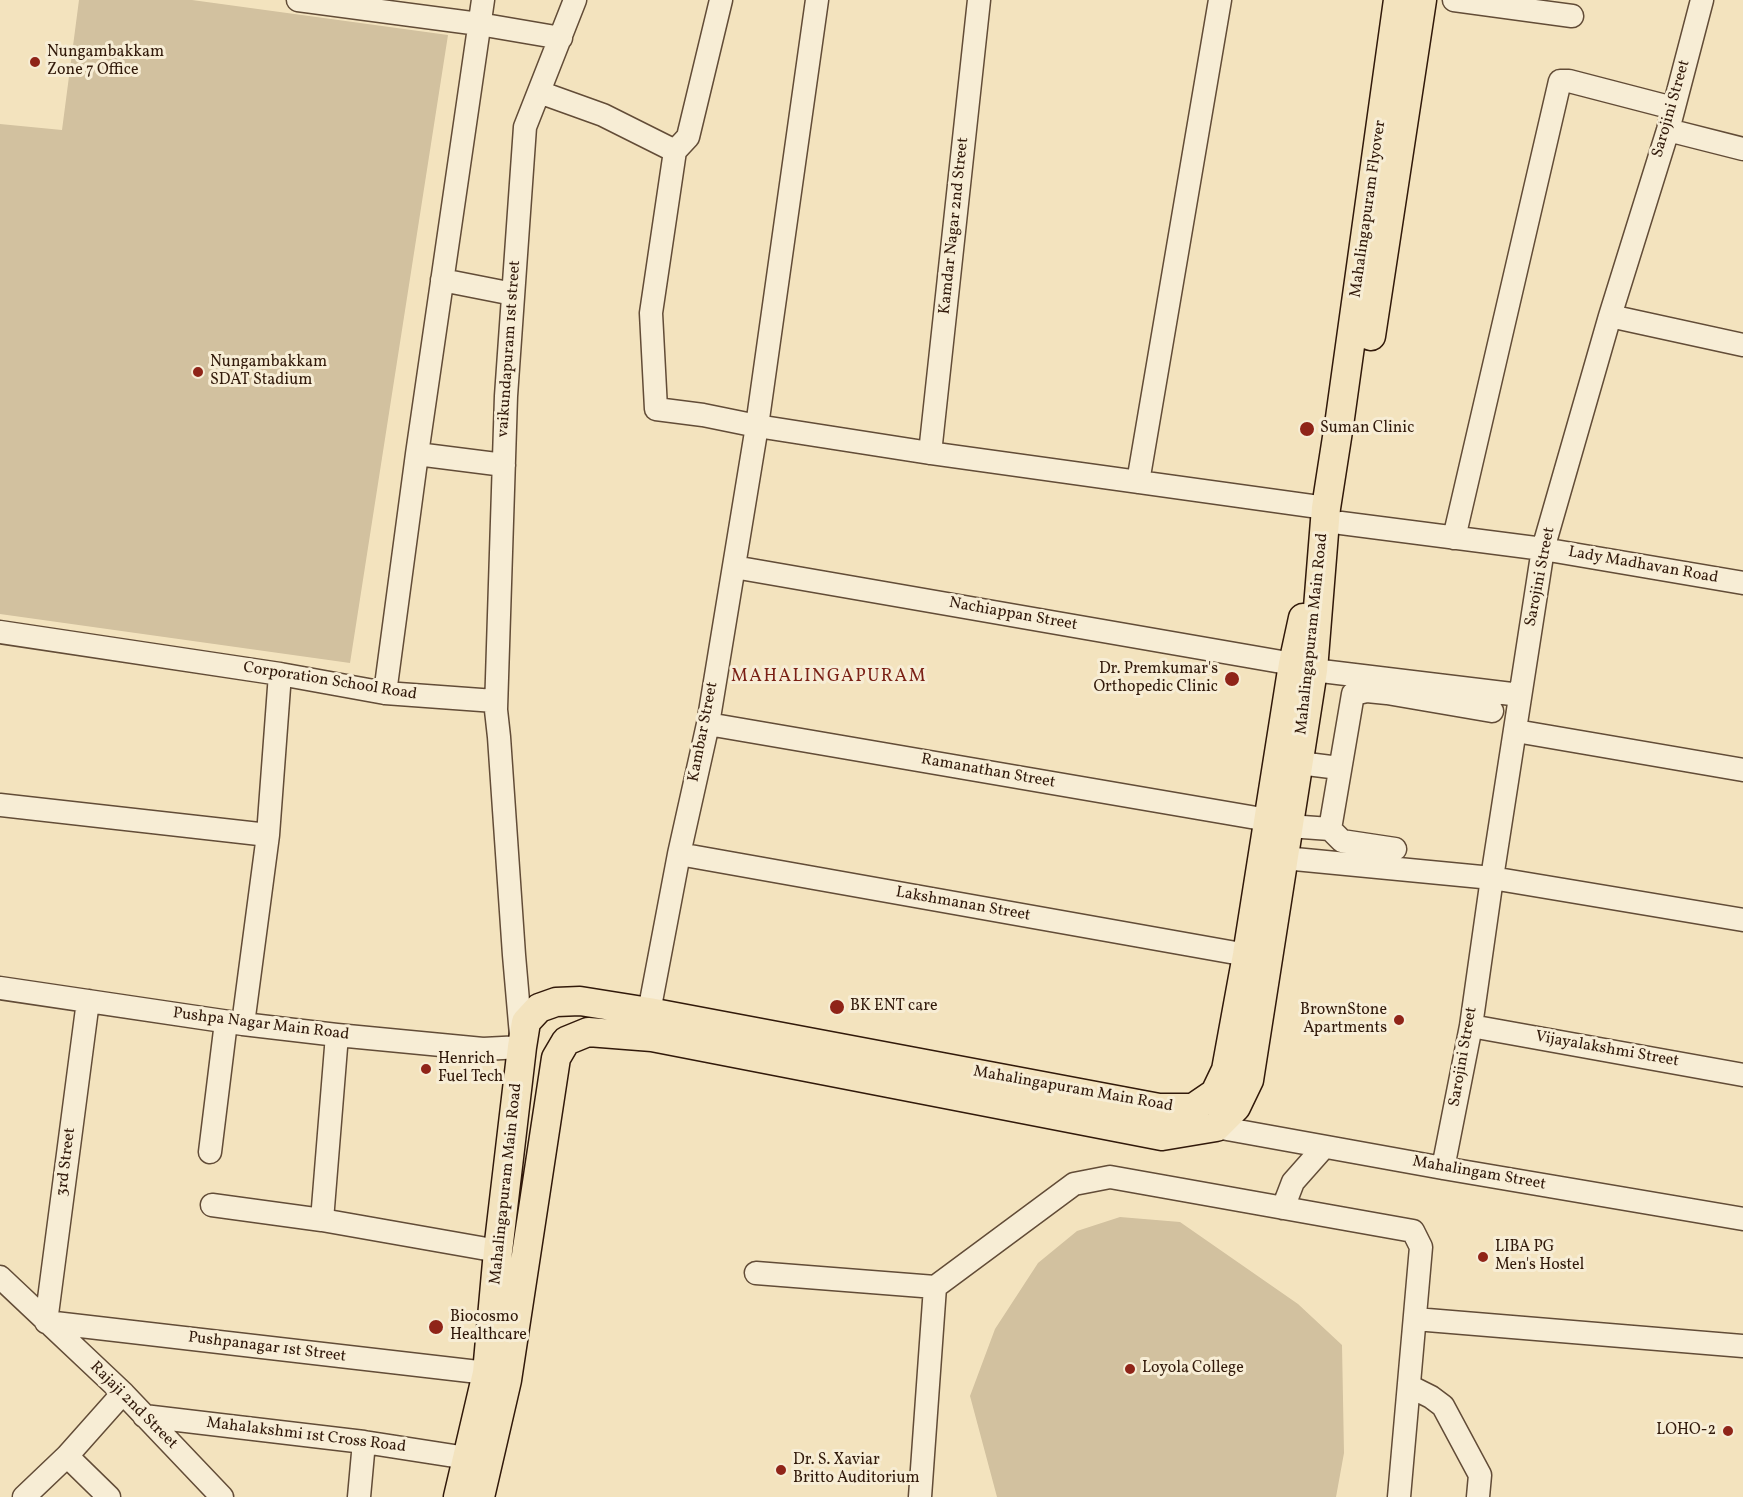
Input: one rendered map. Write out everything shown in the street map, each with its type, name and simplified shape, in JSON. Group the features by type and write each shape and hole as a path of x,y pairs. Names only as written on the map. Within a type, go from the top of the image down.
{"main road":[{"path":"1340,418 1329,382 1379,0"},
{"name":"Mahalingapuram Flyover","path":"1340,418 1398,0"},
{"path":"1330,518 1382,264 1422,0"},
{"name":"Mahalingapuram Main Road","path":"458,1497 487,1373 498,1251 526,1022 539,1008 556,1002 580,1001 648,1024 1162,1136 1216,1127 1236,1107 1249,1080 1274,855 1303,667 1330,518 1340,418"},
{"name":"Mahalingapuram Main Road","path":"1279,823 1299,763 1303,667"},
{"name":"Mahalingapuram Main Road","path":"480,1497 507,1380 556,1058 566,1041 588,1032 648,1024 1159,1108 1193,1108 1215,1093 1226,1070 1247,955 1274,855"},
{"path":"522,1047 556,1058"}],"street":[{"path":"298,0 390,6 561,38"},
{"path":"385,693 483,0"},
{"name":"vaikundapuram 1st street","path":"496,708 506,396 525,126 575,0"},
{"path":"539,93 603,116 675,151 688,137 721,0"},
{"name":"Kambar Street","path":"648,1024 679,854 708,724 758,426 817,0"},
{"name":"Kamdar Nagar 2nd Street","path":"930,453 979,0"},
{"path":"1138,482 1220,0"},
{"path":"1454,0 1572,16"},
{"name":"Sarojini Street","path":"1443,1168 1471,1026 1543,549 1670,119 1702,0"},
{"path":"1454,538 1560,81 1569,81 1743,149"},
{"name":"Lady Madhavan Road","path":"675,151 651,313 656,409 930,453 1138,482 1330,518 1454,538 1543,549 1743,583"},
{"path":"442,280 513,294"},
{"path":"1610,316 1743,345"},
{"path":"417,454 504,465"},
{"name":"Nachiappan Street","path":"734,567 1303,667 1520,695"},
{"name":"Corporation School Road","path":"0,632 280,674 385,693 495,701 496,708"},
{"path":"210,1152 268,835 280,674"},
{"path":"1395,849 1342,841 1330,829 1353,694 1367,691 1387,693 1492,711"},
{"path":"496,708 522,1047"},
{"name":"Ramanathan Street","path":"708,724 1279,823 1330,829"},
{"path":"1516,731 1743,770"},
{"path":"1299,763 1339,768"},
{"path":"0,805 268,835"},
{"name":"Lakshmanan Street","path":"679,854 1247,955"},
{"path":"1274,855 1492,878 1743,920"},
{"name":"Pushpa Nagar Main Road","path":"0,988 235,1023 337,1035 483,1049 522,1047"},
{"name":"3rd Street","path":"46,1322 88,1001"},
{"name":"Vijayalakshmi Street","path":"1471,1026 1743,1075"},
{"path":"322,1220 337,1035"},
{"name":"Mahalingam Street","path":"1216,1127 1743,1219"},
{"path":"1283,1208 1293,1182 1324,1147"},
{"path":"756,1274 935,1287 1074,1184 1110,1177 1413,1231 1421,1247 1399,1497"},
{"path":"212,1205 322,1220 498,1251"},
{"path":"920,1497 935,1287"},
{"name":"Rajaji 2nd Street","path":"5,1292 46,1322 123,1393 217,1496"},
{"path":"1415,1320 1743,1346"},
{"name":"Pushpanagar 1st Street","path":"46,1322 487,1373"},
{"path":"1409,1386 1443,1406 1480,1475 1478,1497"},
{"path":"24,1497 67,1456 123,1393"},
{"name":"Mahalakshmi 1st Cross Road","path":"144,1416 364,1442 467,1458"},
{"path":"359,1497 364,1442"},
{"path":"67,1456 109,1497"}],"shaded area":[{"name":"Nungambakkam SDAT Stadium","path":"79,0 192,0 448,35 350,663 0,614 0,124 62,130"},
{"path":"1120,1217 1180,1222 1298,1304 1342,1345 1344,1453 1336,1497 997,1497 970,1396 995,1329 1038,1263 1077,1231"}],"place":[{"name":"Nungambakkam Zone 7 Office","path":"35,62"},
{"name":"Nungambakkam SDAT Stadium","path":"198,372"},
{"name":"Suman Clinic","path":"1307,429"},
{"name":"Dr. Premkumar's Orthopedic Clinic","path":"1232,679"},
{"name":"BK ENT care","path":"837,1007"},
{"name":"BrownStone Apartments","path":"1399,1020"},
{"name":"Henrich Fuel Tech","path":"426,1069"},
{"name":"LIBA PG Men's Hostel","path":"1483,1257"},
{"name":"Biocosmo Healthcare","path":"436,1327"},
{"name":"Loyola College","path":"1130,1369"},
{"name":"LOHO-2","path":"1728,1431"},
{"name":"Dr. S. Xaviar Britto Auditorium","path":"781,1470"}],"district":[{"name":"MAHALINGAPURAM","path":"829,678"}]}
